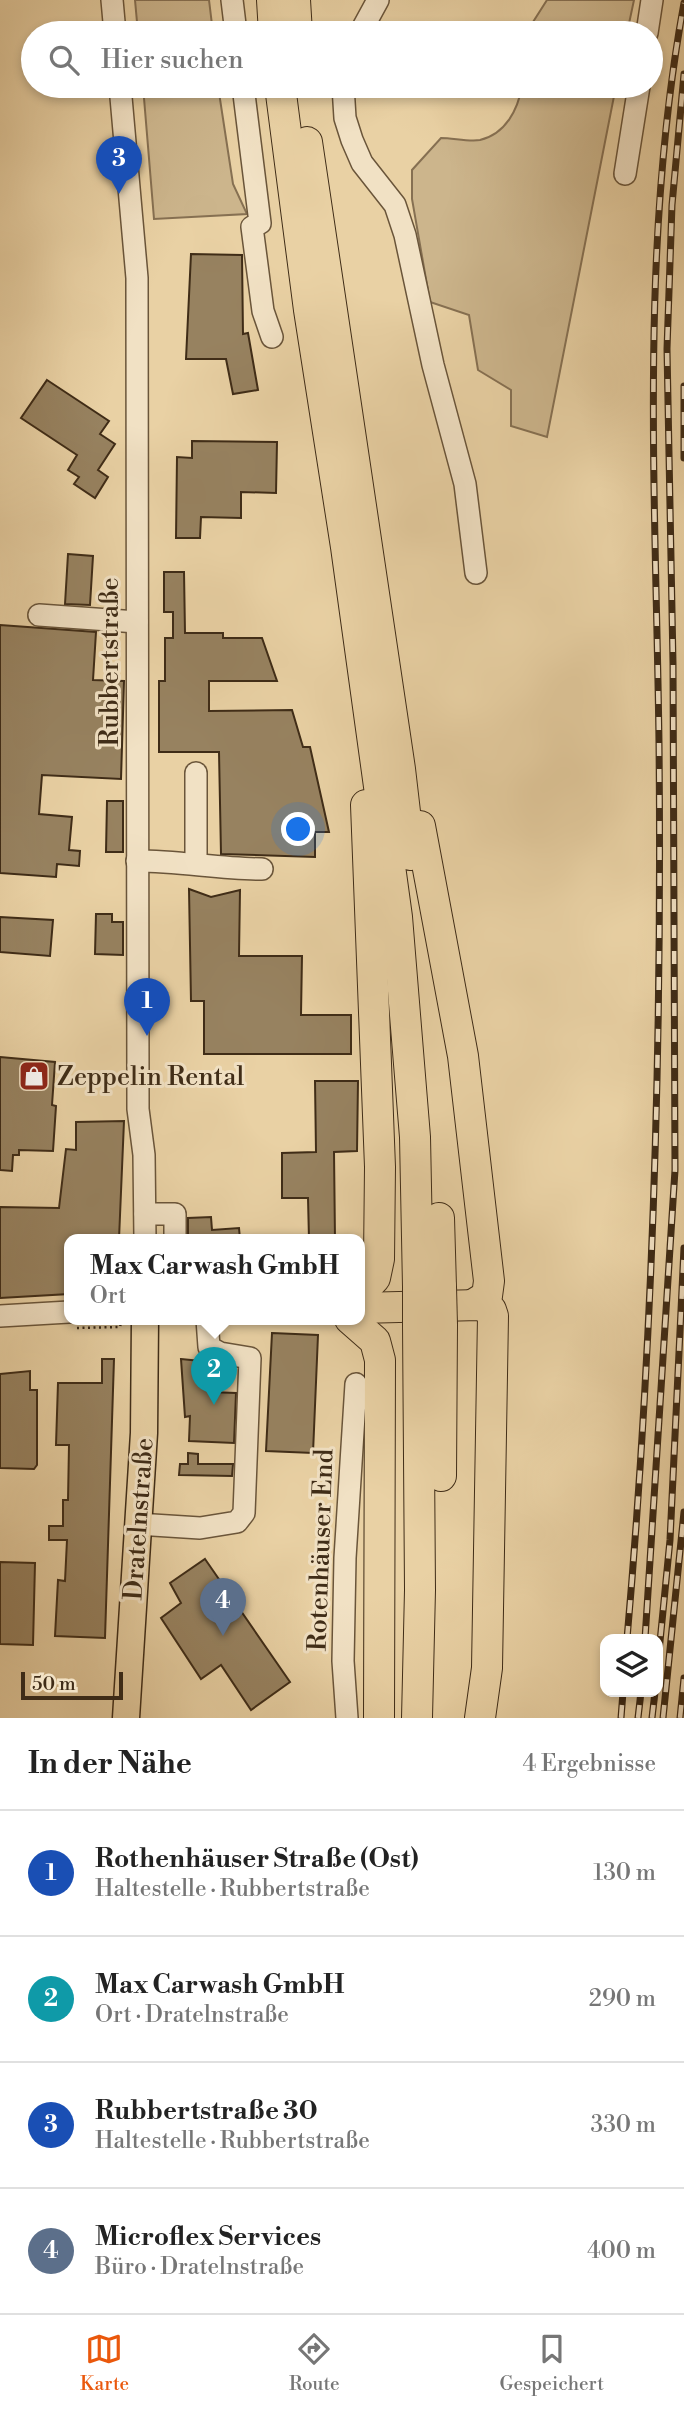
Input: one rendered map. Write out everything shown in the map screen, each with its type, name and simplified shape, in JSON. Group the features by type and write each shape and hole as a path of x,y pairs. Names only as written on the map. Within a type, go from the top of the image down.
{"highway":[{"path":"272,0 273,21"},
{"path":"295,0 296,21"},
{"path":"282,98 309,310 384,808 430,1287"},
{"path":"302,98 400,769 418,926 438,1196 430,1287 437,1718"},
{"path":"365,1289 375,1278 379,1259 380,1167 366,812 366,760 371,727"},
{"path":"400,769 424,836 463,1056 489,1281 487,1296 474,1304"},
{"path":"365,1308 474,1304 491,1310 495,1325 487,1668 480,1718"},
{"path":"357,1325 375,1341 380,1360 379,1718"},
{"path":"417,1718 430,1325"}],"main road":[{"name":"Dratelnstraße","path":"126,1718 144,1433 145,1325"}],"street":[{"path":"112,0 114,21"},
{"path":"232,0 235,21"},
{"path":"367,21 378,0"},
{"path":"649,21 652,0"},
{"name":"Rubbertstraße","path":"121,98 137,278 138,1109 144,1155 145,1232"},
{"path":"244,98 260,223 252,227 263,311 272,337"},
{"path":"344,98 345,118 362,163 395,205 405,235 433,365 465,484 476,573"},
{"path":"625,174 637,98"},
{"path":"39,615 136,621"},
{"path":"196,773 196,863"},
{"path":"137,861 196,863 217,869 262,869"},
{"path":"145,1232 175,1214 175,1234"},
{"path":"0,1316 64,1312"},
{"path":"137,1524 200,1528 237,1522 244,1513 250,1358 220,1353 209,1347 208,1325"},
{"name":"Rotenhäuser End","path":"347,1718 343,1661 344,1582 356,1384"}],"shaded area":[{"path":"135,0 209,0 212,21 137,21"},
{"path":"547,0 634,0 630,21 534,21"},
{"path":"144,98 220,98 233,184 247,214 154,219"},
{"path":"518,98 614,98 547,437 511,426 511,390 478,370 469,315 430,302 412,199 412,170 441,138 480,140 489,137 504,126"}],"building":[{"path":"191,254 242,255 243,334 248,333 258,390 233,394 226,359 186,359"},
{"path":"47,380 109,421 100,434 115,444 98,470 108,477 95,498 74,484 79,477 68,470 77,455 21,418"},
{"path":"192,441 277,442 276,493 241,492 241,518 201,517 200,538 176,538 177,457 192,458"},
{"path":"68,554 93,556 90,605 65,604"},
{"path":"164,572 184,572 185,633 223,633 223,638 262,638 277,681 209,681 209,711 292,710 303,747 310,747 329,832 315,832 315,857 221,854 219,752 159,752 159,681 165,681 165,638 173,638 173,612 164,612"},
{"path":"0,625 96,632 93,680 124,681 121,779 42,775 39,814 72,817 69,850 80,851 79,866 57,864 56,877 0,873"},
{"path":"107,801 123,801 123,852 106,852"},
{"path":"189,889 211,897 240,890 239,956 302,956 301,1015 351,1015 351,1054 204,1054 204,1001 191,1001"},
{"path":"96,914 112,914 112,922 123,922 123,955 95,954"},
{"path":"0,917 53,920 50,956 0,952"},
{"path":"0,1057 55,1062 53,1151 19,1150 19,1155 13,1155 12,1171 0,1170"},
{"path":"315,1081 358,1081 357,1151 334,1152 335,1234 309,1234 308,1198 282,1198 282,1153 316,1152"},
{"path":"124,1121 119,1234 64,1234 64,1294 0,1298 0,1207 59,1208 66,1149 76,1150 76,1122"},
{"path":"211,1217 212,1230 239,1228 240,1234 188,1234 188,1218"},
{"path":"272,1333 318,1335 313,1453 266,1451"},
{"path":"102,1359 114,1359 105,1638 55,1636 58,1580 65,1581 67,1540 49,1540 49,1526 63,1526 63,1500 68,1500 69,1445 56,1445 58,1383 102,1383"},
{"path":"181,1359 210,1362 209,1392 236,1393 234,1443 189,1441 190,1416 185,1417"},
{"path":"30,1371 30,1390 37,1390 37,1465 34,1469 0,1468 0,1374"},
{"path":"188,1453 198,1454 198,1464 233,1464 232,1476 179,1475 180,1464 188,1464"},
{"path":"205,1559 290,1682 251,1710 221,1665 201,1679 161,1618 181,1603 170,1583"},
{"path":"0,1562 35,1563 33,1645 0,1644"}],"railway":[{"path":"627,1634 649,1303 657,1079 660,855 653,372 656,280 670,95 684,3"},
{"path":"645,1634 675,1170 673,663 667,349 672,205 684,74"},
{"path":"684,386 684,458"},
{"path":"661,1634 670,1540 684,1248"},
{"path":"663,1718 684,1512"},
{"path":"680,1718 684,1678"},
{"path":"621,1718 623,1697"},
{"path":"638,1718 640,1697"},
{"path":"652,1718 654,1697"}],"place":[{"name":"Rubbertstraße 30","path":"119,194"},
{"name":"Rothenhäuser Straße (Ost)","path":"147,1036"},
{"name":"Zeppelin Rental","path":"34,1076"},
{"name":"Max Carwash GmbH","path":"214,1405"},
{"name":"Microflex Services","path":"223,1636"}]}
